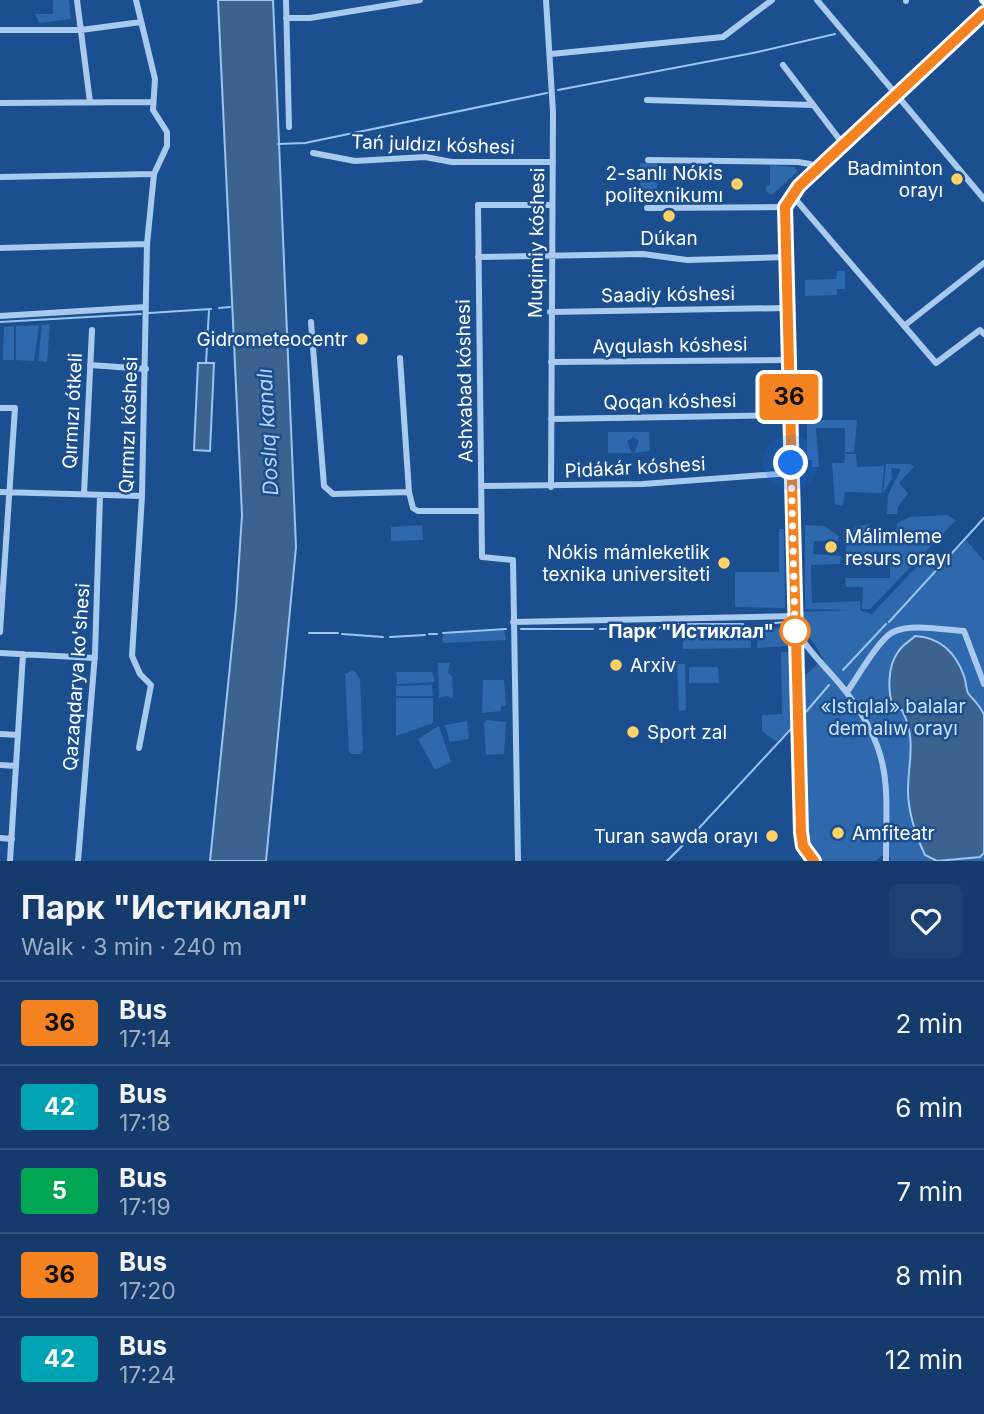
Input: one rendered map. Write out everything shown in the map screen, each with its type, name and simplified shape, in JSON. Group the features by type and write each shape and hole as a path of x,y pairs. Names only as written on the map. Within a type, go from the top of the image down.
{"main road":[{"path":"814,861 803,846 801,832 785,207 792,194 816,170 984,13"}],"street":[{"path":"77,0 90,102"},
{"path":"0,103 153,102 155,79 136,0"},
{"path":"286,0 289,127"},
{"path":"286,18 310,18 420,0"},
{"name":"Muqimiy kóshesi","path":"546,0 551,54 553,162 551,487"},
{"path":"551,54 723,37 772,0"},
{"path":"817,0 984,199"},
{"path":"0,30 81,30 141,23"},
{"path":"783,65 843,144"},
{"path":"647,100 813,105"},
{"name":"Qırmızı kóshesi","path":"139,748 151,685 140,674 132,656 142,496 147,244 154,174 167,146 167,132 153,110 153,102"},
{"name":"Tań juldızı kóshesi","path":"313,153 355,161 425,157 452,162 553,162"},
{"path":"648,160 798,162 810,164 816,170"},
{"path":"0,177 154,174"},
{"path":"792,194 936,363 980,330 984,334"},
{"name":"Ashxabad kóshesi","path":"513,622 513,560 482,557 478,205 552,205"},
{"path":"647,208 785,207"},
{"path":"0,248 147,244"},
{"path":"478,257 643,254 688,260 785,257"},
{"path":"904,326 984,264"},
{"path":"0,316 146,307"},
{"name":"Saadiy kóshesi","path":"550,312 786,308"},
{"path":"311,322 324,486 333,494 409,492"},
{"name":"Qırmızı ótkeli","path":"84,494 92,330"},
{"path":"400,358 409,492 413,508 418,511 481,512"},
{"name":"Ayqulash kóshesi","path":"551,362 788,360"},
{"path":"90,365 146,369"},
{"path":"0,408 15,408 4,492 0,632"},
{"name":"Qoqan kóshesi","path":"551,419 789,415"},
{"name":"Pidákár kóshesi","path":"481,486 643,484 791,472"},
{"path":"4,492 142,496"},
{"name":"Qazaqdarya ko'shesi","path":"78,861 95,658 100,495"},
{"path":"518,861 513,622 794,616"},
{"path":"847,692 893,631 911,629 964,631 984,684"},
{"path":"799,635 847,692 869,726 884,759 886,861"},
{"path":"0,653 95,658"},
{"path":"10,861 23,654"},
{"path":"0,734 18,735"},
{"path":"0,765 16,765"},
{"path":"0,838 12,839"}],"green space":[{"path":"53,0 69,0 71,19 39,23 35,14 53,14"},
{"path":"640,163 657,163 657,200 640,200"},
{"path":"770,165 795,167 797,172 772,195 766,191 766,186 770,185"},
{"path":"837,271 845,271 845,289 837,289 837,295 805,296 805,280 836,279"},
{"path":"50,324 47,362 38,361 42,325"},
{"path":"39,325 34,361 16,360 16,326"},
{"path":"14,326 14,360 3,360 4,327"},
{"path":"807,420 857,420 854,452 845,452 845,428 816,428 819,467 812,467 812,460 807,460"},
{"path":"608,432 649,432 650,451 634,453 639,441 633,437 627,441 632,453 608,453"},
{"path":"845,454 856,454 857,467 884,466 882,493 845,492 843,506 835,504 832,463 844,463"},
{"path":"886,464 910,464 914,467 899,483 908,493 898,507 897,514 887,514 888,495 901,469 891,468 892,479 883,494"},
{"path":"947,515 956,520 870,609 862,609 863,587 846,587 845,578 890,578 890,564 845,562 846,544 855,527 869,524 870,533 896,533 897,523 910,517"},
{"path":"422,525 423,540 391,541 391,527"},
{"name":"«Istıqlal» balalar dem alıw orayı","path":"805,525 824,526 839,536 838,541 814,541 813,554 841,556 840,564 811,565 812,603 860,601 861,611 872,614 922,561 937,571 966,540 984,561 984,861 891,861 890,857 881,856 876,861 821,861 809,847 805,833 801,679 823,659 807,633 803,612 853,610 805,609"},
{"path":"779,529 784,529 785,608 735,607 735,572 779,572"},
{"path":"759,628 789,628 789,646 757,648"},
{"path":"743,629 751,636 751,648 683,649 683,630"},
{"path":"504,630 506,640 443,643 442,640 444,634"},
{"path":"781,652 789,652 791,727 777,742 762,731 762,715 782,714"},
{"path":"438,663 450,663 448,672 452,677 453,699 447,696 439,698"},
{"path":"677,664 685,664 686,710 679,711"},
{"path":"689,667 718,667 719,683 689,683"},
{"path":"354,670 360,679 363,750 360,754 352,754 349,751 345,674"},
{"path":"396,672 432,672 435,682 397,684"},
{"path":"483,680 504,680 506,706 501,706 501,711 482,713"},
{"path":"432,685 433,696 396,696 396,686"},
{"path":"396,698 433,698 433,723 396,736"},
{"path":"486,720 506,722 504,754 486,755"},
{"path":"467,721 469,739 450,742 445,725"},
{"path":"439,726 451,762 435,770 418,739"}],"water":[{"name":"Doslıq kanalı","path":"218,0 273,0 296,547 266,861 210,861 236,607 242,515"},
{"path":"198,363 214,363 210,451 194,450"},
{"path":"915,636 932,639 952,654 961,668 968,693 984,715 984,853 980,857 937,861 925,855 913,824 908,791 911,750 909,731 902,710 893,708 889,680 894,658"}],"waterway":[{"path":"558,90 753,53 835,34"},
{"path":"278,144 305,143 547,93"},
{"path":"219,308 230,307"},
{"path":"149,313 211,309"},
{"path":"206,363 209,310"},
{"path":"0,322 141,314"},
{"path":"889,622 984,518"},
{"path":"765,624 786,622"},
{"path":"677,624 743,624"},
{"path":"843,670 886,624"},
{"path":"656,628 672,626"},
{"path":"639,629 652,628"},
{"path":"443,633 506,629"},
{"path":"521,629 593,629"},
{"path":"600,629 613,629"},
{"path":"617,629 634,629"},
{"path":"309,633 338,633"},
{"path":"342,634 383,637"},
{"path":"429,634 437,634"},
{"path":"390,637 425,635"},
{"path":"805,713 829,685"},
{"path":"687,841 791,729"},
{"path":"667,861 683,845"}],"bus line":[{"name":"36","path":"814,861 803,846 801,832 785,207 799,186 984,13"}],"place":[{"name":"Badminton orayı","path":"957,179"},
{"name":"2-sanlı Nókis politexnikumı","path":"737,184"},
{"name":"Dúkan","path":"669,216"},
{"name":"Gidrometeocentr","path":"362,339"},
{"name":"Málimleme resurs orayı","path":"831,547"},
{"name":"Nókis mámleketlik texnika universiteti","path":"724,563"},
{"name":"Парк \"Истиклал\"","path":"795,631"},
{"name":"Arxiv","path":"616,665"},
{"name":"Sport zal","path":"633,732"},
{"name":"Amfiteatr","path":"838,833"},
{"name":"Turan sawda orayı","path":"772,836"}],"route":[{"path":"791,463 795,631"}]}
